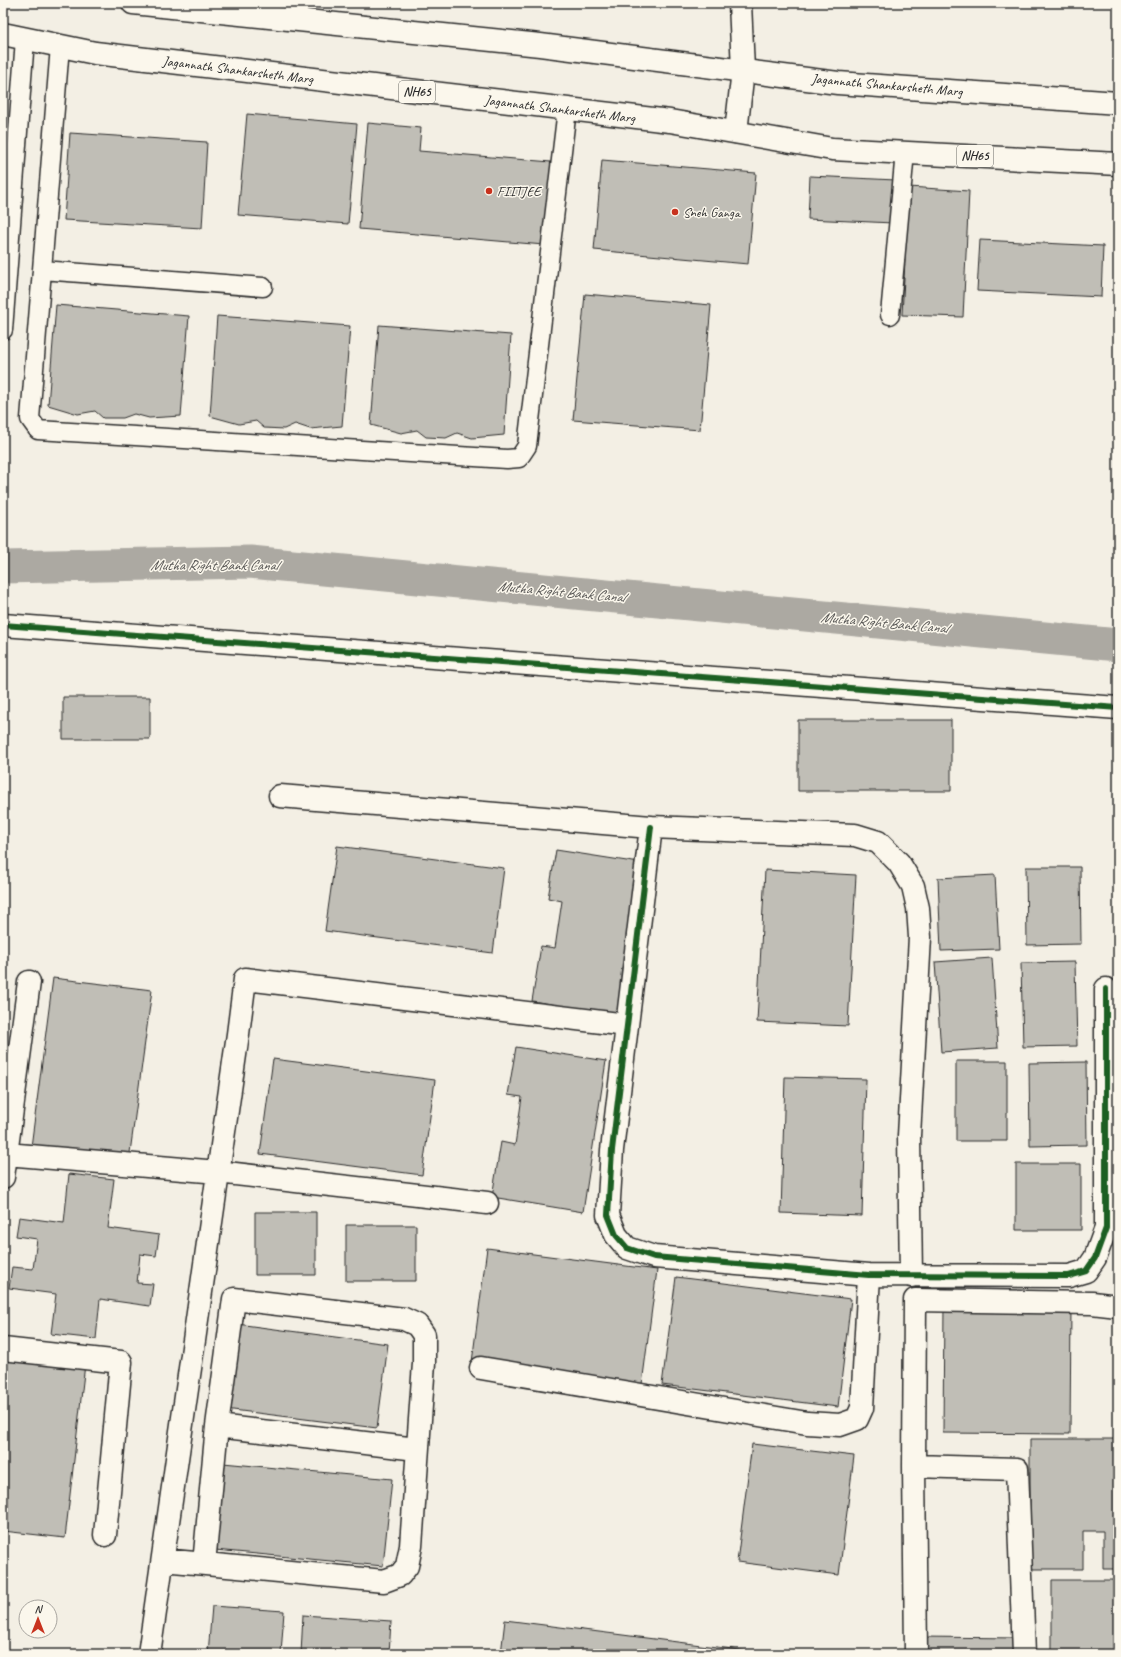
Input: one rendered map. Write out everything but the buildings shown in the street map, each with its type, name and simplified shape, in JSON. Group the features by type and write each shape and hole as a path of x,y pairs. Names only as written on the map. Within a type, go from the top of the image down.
{"main road":[{"name":"Jagannath Shankarsheth Marg","path":"133,3 540,44 838,83 1118,102"},
{"path":"736,132 742,70 740,3"},
{"name":"Jagannath Shankarsheth Marg","path":"3,34 95,53 670,122 832,149 1118,164"},
{"path":"3,625 1118,708"},
{"path":"280,796 651,827 855,835 878,842 899,863 913,886 918,908 920,937 909,1136 911,1276"},
{"path":"651,827 608,1200 608,1215 616,1235 627,1248 654,1257 869,1276 1069,1276 1086,1271 1095,1258 1106,1228 1106,988"},
{"path":"149,1654 245,979 627,1025"},
{"path":"3,1177 29,982"},
{"path":"6,1154 218,1172 487,1203"},
{"path":"481,1368 808,1423 840,1425 857,1419 862,1408 869,1276"},
{"path":"163,1560 204,1564 384,1581 400,1576 407,1566 411,1546 424,1363 424,1335 417,1325 404,1319 234,1298 216,1426 204,1564"},
{"path":"916,1654 914,1466 915,1300 1092,1303 1118,1306"},
{"path":"3,1349 121,1362 105,1535"},
{"path":"216,1426 417,1449"},
{"path":"914,1466 1017,1469 1024,1654"}],"lane":[{"path":"3,330 25,39"},
{"path":"60,46 30,419 38,430 507,459 519,458 527,446 567,109"},
{"path":"890,315 905,152"},
{"path":"42,270 264,288"}],"waterway":[{"name":"Mutha Right Bank Canal","path":"3,567 250,562 1118,645"}],"cycle path":[{"path":"3,625 1118,708"},
{"path":"651,827 612,1150 608,1215 616,1235 627,1248 654,1257 869,1275 1069,1276 1086,1271 1095,1258 1106,1228 1106,989"}],"place":[{"name":"FIITJEE","path":"489,191"},
{"name":"Sneh Ganga","path":"675,212"}]}
